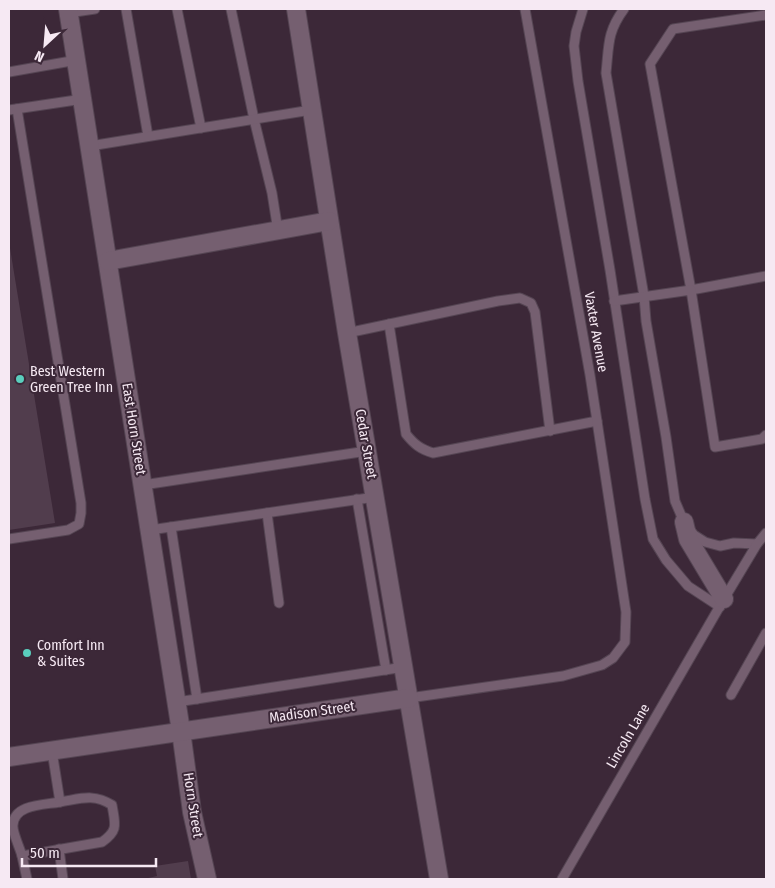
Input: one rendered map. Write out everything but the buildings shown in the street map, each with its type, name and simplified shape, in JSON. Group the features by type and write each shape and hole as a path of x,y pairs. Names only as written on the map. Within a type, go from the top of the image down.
{"street":[{"name":"Cedar Street","path":"296,9 329,222 439,879"},
{"name":"East Horn Street","path":"68,11 150,530 174,617 177,702 182,731"},
{"path":"108,261 329,222"},
{"path":"684,522 688,539 722,603"},
{"name":"Madison Street","path":"9,757 409,698"},
{"name":"Horn Street","path":"182,731 192,812 207,879"}],"lane":[{"path":"68,11 95,9"},
{"path":"126,9 148,136"},
{"path":"177,9 201,128"},
{"path":"231,9 254,120 272,193 278,231"},
{"name":"Vaxter Avenue","path":"526,9 597,421 626,612 626,642 613,658"},
{"path":"583,9 574,46 645,499 653,538 666,560 688,586 722,603"},
{"path":"624,9 615,22 609,41 606,73 644,296 646,321 675,501 684,522 694,535 705,542 720,546 734,543 757,544"},
{"path":"766,14 673,29 650,64 691,290 715,447 762,439 766,435"},
{"path":"9,72 76,60"},
{"path":"9,539 68,530 79,524 81,514 81,503 13,109 83,100"},
{"path":"90,146 312,110"},
{"path":"614,301 691,290 766,276"},
{"path":"348,333 498,301 520,298 531,303 535,312 550,430"},
{"path":"389,324 406,434 416,446 433,453 597,421"},
{"path":"143,485 367,451"},
{"path":"150,530 375,497"},
{"path":"357,500 386,670"},
{"path":"267,513 279,603"},
{"path":"171,527 174,617 197,700"},
{"name":"Lincoln Lane","path":"562,879 722,603 757,544 766,533"},
{"path":"371,582 389,581"},
{"path":"731,695 766,633"},
{"name":"Madison Street","path":"409,698 563,676 602,666 613,658"},
{"path":"177,702 404,667"},
{"path":"52,751 60,802"},
{"path":"22,856 102,842 112,836 115,828 112,805 92,797 24,808 16,814 13,826 22,856 26,879"},
{"path":"59,849 63,879"}],"place":[{"name":"Best Western Green Tree Inn","path":"20,379"},
{"name":"Comfort Inn & Suites","path":"27,653"}]}
